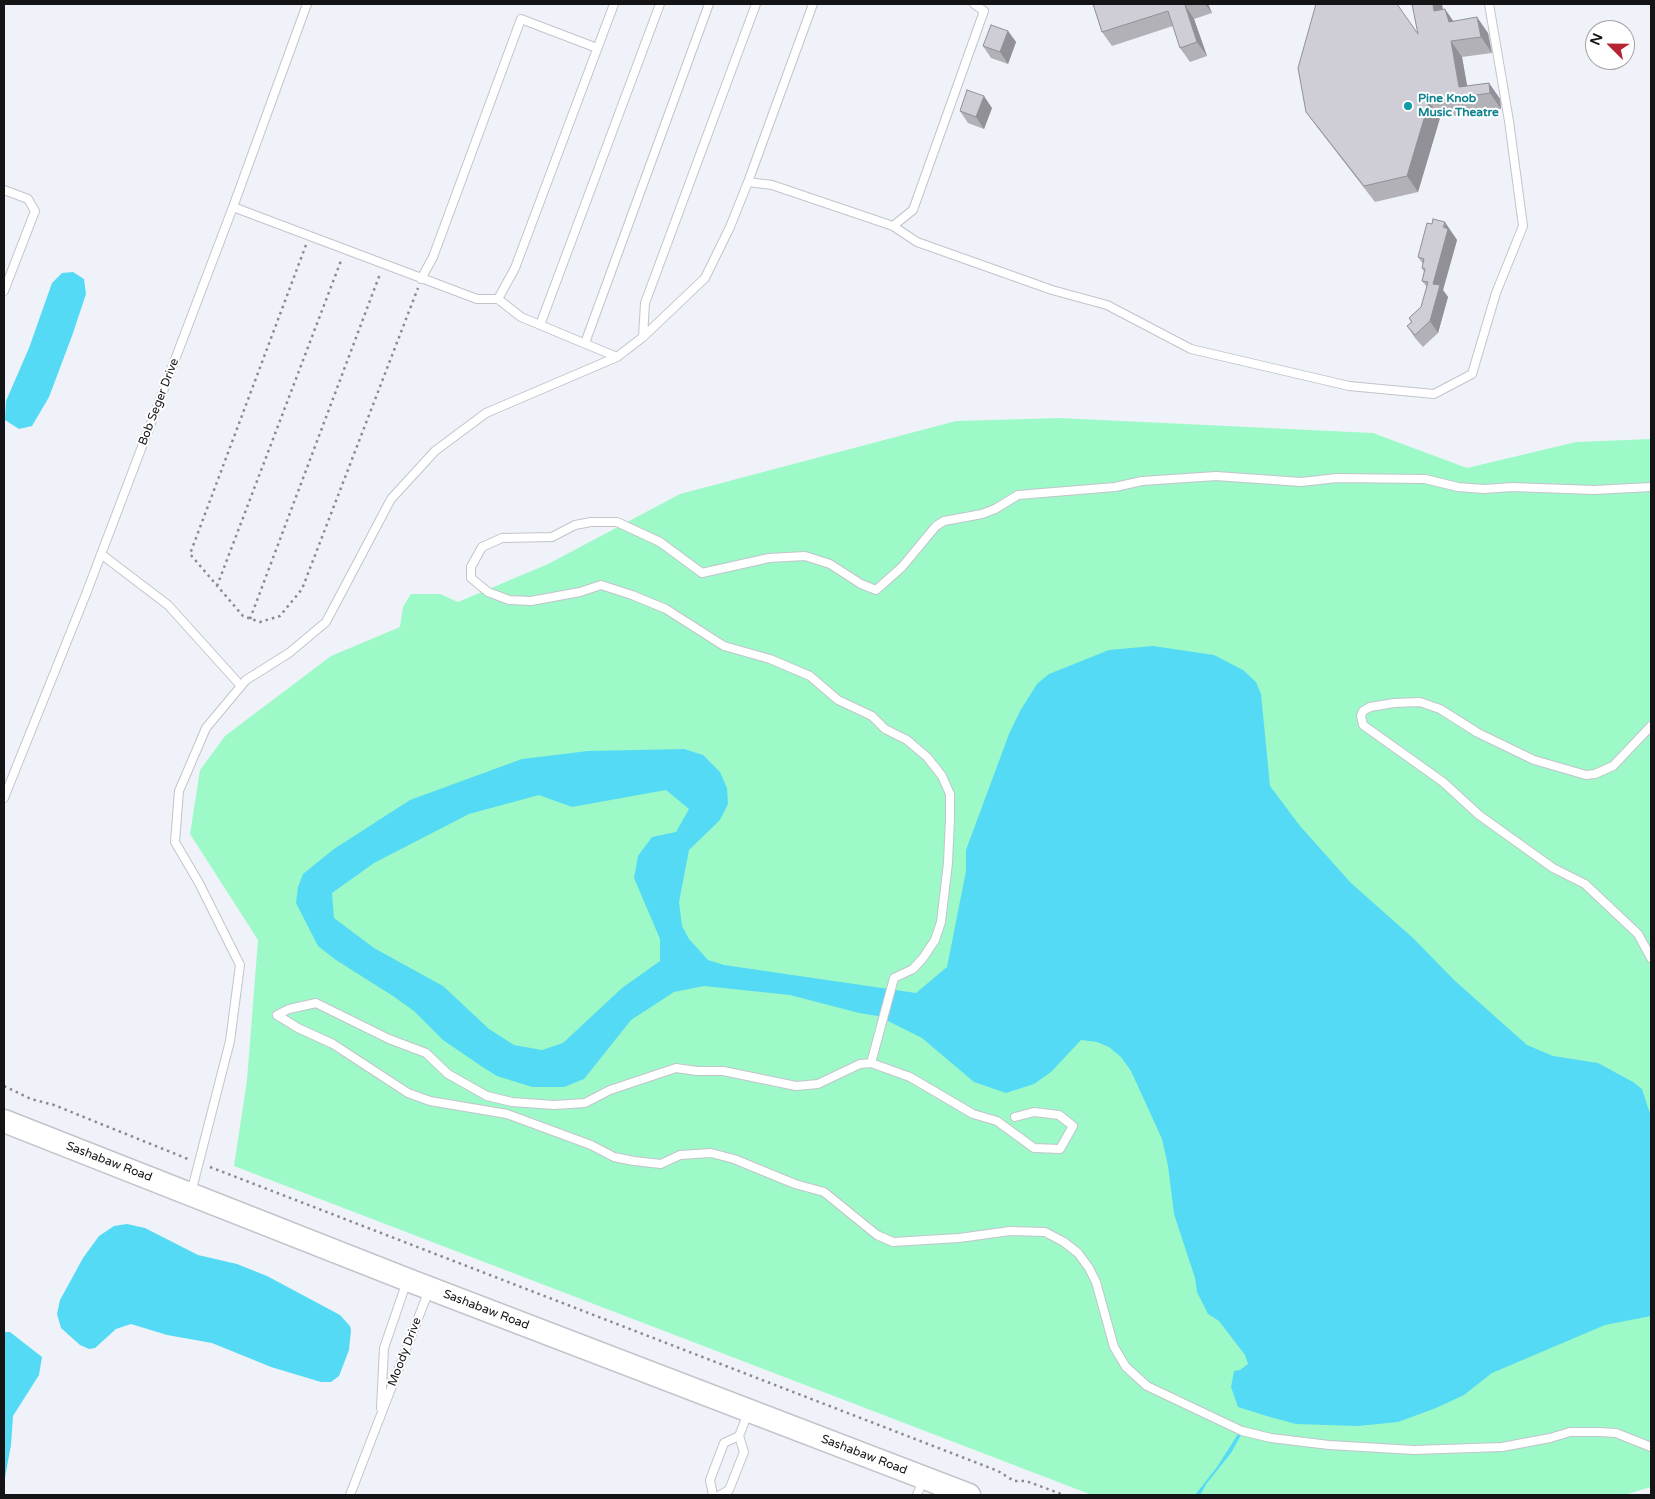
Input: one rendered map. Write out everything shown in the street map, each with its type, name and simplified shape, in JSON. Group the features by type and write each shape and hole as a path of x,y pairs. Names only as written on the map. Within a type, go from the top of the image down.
{"main road":[{"name":"Sashabaw Road","path":"4,1121 408,1280 749,1411 920,1486 969,1495"}],"lane":[{"name":"Bob Seger Drive","path":"4,798 101,554 233,207 307,4"},
{"path":"498,299 515,268 614,4"},
{"path":"540,325 660,4"},
{"path":"584,343 709,4"},
{"path":"643,337 645,303 756,4"},
{"path":"191,1194 230,1041 240,964 199,883 175,842 179,791 206,728 246,680 290,653 326,622 391,499 435,451 486,413 617,357 643,337 705,278 730,227 748,182 813,4"},
{"path":"893,226 913,210 984,11 974,4"},
{"path":"748,182 772,185 893,226 917,242 1052,290 1107,305 1191,349 1349,386 1434,394 1472,374 1496,293 1523,226 1509,121 1489,4"},
{"path":"422,279 433,257 521,19 598,48"},
{"path":"4,190 28,199 35,210 4,291"},
{"path":"233,207 477,299 498,299 520,316 617,357"},
{"path":"871,1063 894,978 913,969 923,958 935,940 944,904 948,863 950,794 942,776 927,757 907,740 885,729 872,716 838,700 810,676 770,659 724,646 666,609 632,595 601,585 580,592 531,601 509,600 488,592 471,578 472,567 482,547 502,538 552,537 575,525 591,522 617,522 660,542 702,574 768,558 805,556 830,564 861,584 876,590 902,567 936,526 944,521 995,510 1018,495 1114,487 1142,481 1216,476 1301,482 1337,478 1424,479 1458,487 1484,489 1512,487 1594,490 1651,487"},
{"path":"101,554 168,605 242,686"},
{"path":"1651,726 1613,766 1595,774 1586,775 1534,760 1478,733 1440,709 1420,702 1394,703 1370,707 1363,711 1361,716 1363,724 1443,782 1479,815 1553,868 1585,884 1638,934 1651,958"},
{"path":"1016,1117 1034,1112 1059,1115 1073,1126 1060,1149 1034,1148 997,1121 973,1114 930,1086 871,1063 860,1064 818,1084 796,1086 724,1071 697,1071 676,1068 610,1090 585,1103 554,1105 512,1102 487,1096 448,1074 426,1053 389,1039 316,1003 289,1009 276,1015 342,1049 408,1093 430,1101 507,1114 634,1162 661,1164 680,1155 711,1153 734,1159 795,1184 824,1192 877,1235 893,1242 942,1240 1010,1231 1045,1232 1064,1242 1078,1253 1089,1268 1096,1282 1114,1348 1126,1367 1147,1386 1242,1431 1271,1438 1329,1445 1414,1450 1502,1447 1550,1438 1570,1432 1599,1432 1616,1433 1651,1447"},
{"name":"Moody Drive","path":"381,1415 384,1348 408,1280"},
{"name":"Moody Drive","path":"350,1495 430,1288"},
{"path":"720,1495 729,1490 744,1452 739,1436 749,1411"},
{"path":"713,1495 710,1480 724,1443 739,1436"}],"path":[{"path":"309,237 190,554 243,616 250,619 260,622 280,616 302,589 422,279"},
{"path":"217,586 345,250"},
{"path":"250,619 384,265"},
{"path":"4,1086 31,1099 54,1105 998,1471 1014,1481 1026,1481 1064,1495"}],"green space":[{"path":"1060,418 1373,433 1467,468 1576,442 1651,439 1651,1487 1624,1495 1092,1495 234,1166 247,1080 258,940 190,834 200,770 225,736 331,656 400,627 403,607 411,594 440,594 458,602 548,564 680,494 956,421"}],"water":[{"path":"73,272 84,279 86,294 72,336 49,397 32,426 19,429 5,420 6,401 29,348 52,283 62,273"},
{"path":"1153,646 1214,655 1243,670 1256,682 1261,694 1270,786 1300,826 1351,883 1413,938 1454,980 1527,1045 1553,1056 1598,1063 1642,1089 1651,1117 1651,1316 1605,1325 1492,1373 1464,1395 1398,1422 1358,1426 1296,1424 1270,1417 1238,1407 1231,1387 1234,1371 1240,1370 1248,1364 1245,1355 1219,1321 1208,1314 1197,1292 1195,1278 1174,1214 1168,1166 1162,1139 1131,1071 1121,1057 1109,1047 1097,1042 1081,1040 1051,1072 1034,1084 1006,1093 974,1082 922,1038 878,1016 790,995 704,986 674,992 631,1020 584,1079 564,1087 532,1087 497,1076 481,1066 443,1040 414,1011 336,960 318,946 296,903 298,887 303,874 334,849 410,800 522,759 588,751 684,749 703,755 720,772 727,788 728,804 720,820 689,850 679,902 682,926 689,939 708,960 724,965 916,993 947,967 966,871 966,850 1009,734 1020,711 1037,684 1049,674 1109,650","holes":["666,790 689,809 676,832 652,837 638,856 634,878 660,939 660,961 622,988 563,1043 542,1050 514,1045 489,1029 443,986 374,948 334,918 332,893 374,863 469,814 539,795 572,807"]},
{"path":"127,1224 145,1228 198,1255 237,1264 267,1276 340,1315 350,1326 351,1330 349,1350 339,1376 331,1382 321,1382 271,1367 212,1343 167,1335 131,1324 116,1329 95,1348 89,1349 80,1345 61,1328 57,1314 60,1300 83,1258 99,1236 114,1226"},
{"path":"4,1332 10,1332 42,1357 39,1375 13,1416 11,1445 4,1483"},
{"path":"1238,1434 1241,1435 1231,1453 1200,1495 1195,1495 1217,1467"}],"building":[{"path":"1093,4 1189,4 1185,5 1197,42 1180,48 1168,11 1102,32"},
{"name":"Pine Knob Music Theatre","path":"1316,4 1397,4 1418,34 1412,4 1433,4 1434,11 1445,9 1449,22 1477,17 1481,37 1451,41 1459,87 1489,83 1490,93 1429,102 1407,176 1364,186 1306,112 1298,68"},
{"path":"991,25 1008,31 1000,52 983,46"},
{"path":"967,90 984,96 976,117 960,111"},
{"path":"1433,219 1445,222 1443,227 1448,229 1433,284 1440,285 1430,321 1415,335 1407,326 1412,322 1409,318 1421,307 1428,282 1422,281 1425,269 1422,268 1424,259 1418,257 1427,223 1432,224"}],"place":[{"name":"Pine Knob Music Theatre","path":"1408,106"}]}
